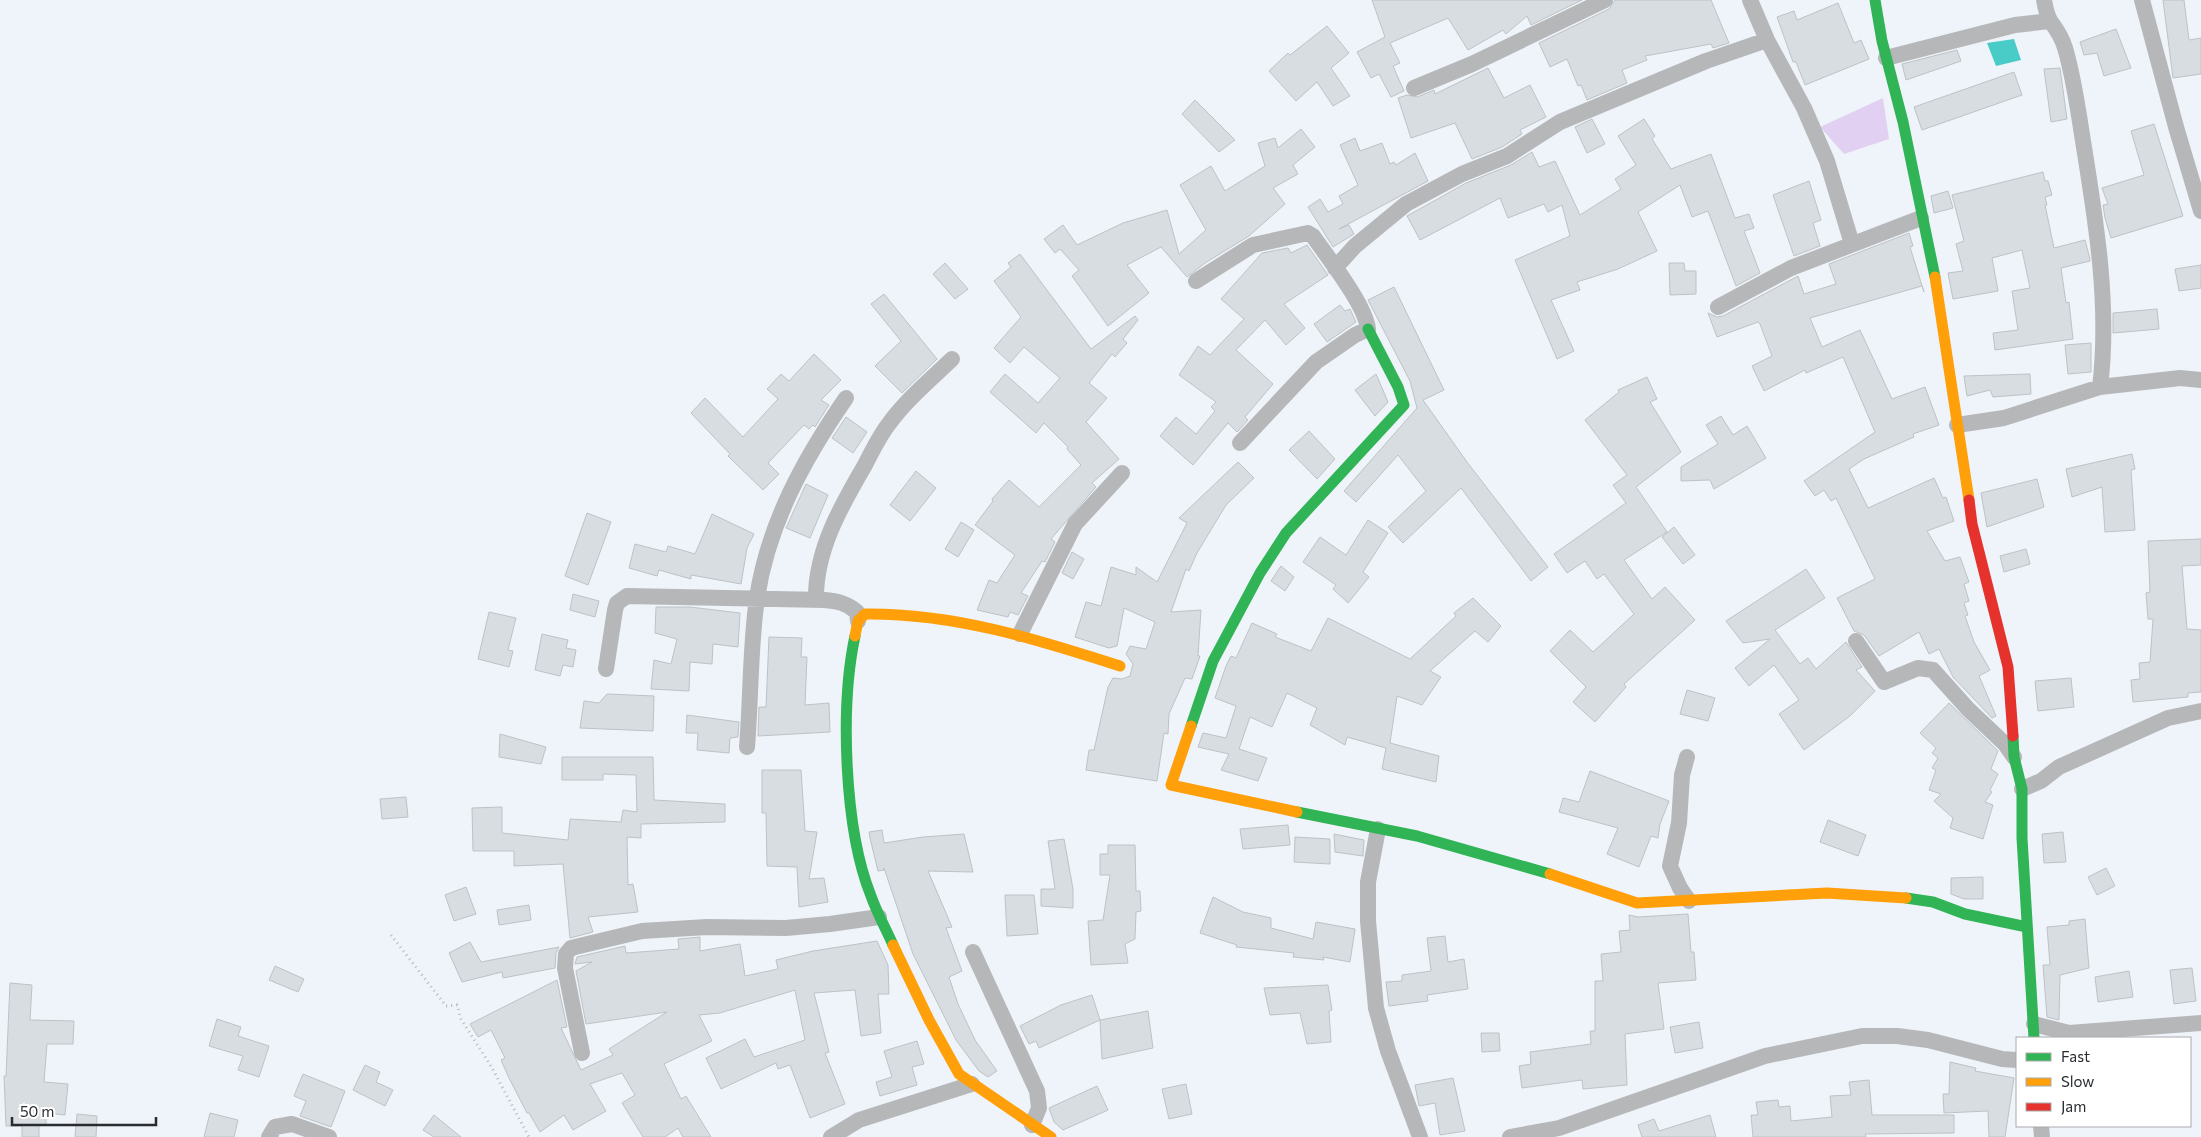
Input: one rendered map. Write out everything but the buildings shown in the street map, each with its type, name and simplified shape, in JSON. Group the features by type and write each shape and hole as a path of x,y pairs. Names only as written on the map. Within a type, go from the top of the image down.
{"street":[{"path":"1414,88 1472,64 1605,0"},
{"path":"1750,0 1768,40 1804,108 1827,161 1852,244"},
{"path":"1874,0 1886,58 1903,122 1940,304 1972,524 2008,667 2014,757 2022,789 2026,927 2034,1031 2069,1033 2201,1023"},
{"path":"2044,0 2050,21 2056,26 2065,47 2074,83 2092,192 2104,327 2104,355 2100,387"},
{"path":"2142,0 2201,211"},
{"path":"1886,58 2015,25 2050,21"},
{"path":"1335,268 1344,261 1355,246 1406,204 1462,174 1507,156 1560,122 1706,61 1768,40"},
{"path":"1718,307 1791,268 1921,218"},
{"path":"1196,282 1253,245 1308,233 1335,268 1356,300 1366,318 1368,329 1398,387 1404,405 1286,533 1260,573 1213,661 1171,785 1417,836 1554,875 1637,903 1802,893 1914,899 1933,902 1965,914 2026,927"},
{"path":"1240,443 1316,362 1355,334 1368,329"},
{"path":"816,600 817,573 822,554 843,504 861,471 887,426 952,359"},
{"path":"1957,425 2004,418 2100,387 2171,379 2201,380"},
{"path":"747,747 757,598 769,546 788,494 816,442 846,398"},
{"path":"1020,634 1075,524 1122,474"},
{"path":"606,669 615,610 617,603 622,597 816,600 842,602 857,612 858,621 852,649 846,706 848,780 856,841 863,870 879,917 948,1056 959,1074 1051,1137"},
{"path":"858,621 865,614 928,614 1020,634 1120,666"},
{"path":"1856,641 1884,682 1918,668 1933,670 1968,709 2005,744 2014,757"},
{"path":"2022,789 2041,781 2060,767 2168,718 2201,711"},
{"path":"1688,757 1682,774 1680,823 1670,866 1680,888 1689,900"},
{"path":"1378,829 1368,882 1368,921 1376,1008 1388,1051 1420,1137"},
{"path":"582,1053 565,968 566,954 571,948 642,931 707,927 786,928 879,917"},
{"path":"973,952 1037,1091 1039,1108 1032,1125"},
{"path":"1510,1137 1558,1128 1612,1108 1664,1093 1765,1056 1862,1036 1897,1036 1928,1040 2002,1059 2016,1060"},
{"path":"831,1137 859,1120 972,1084"},
{"path":"269,1137 275,1127 292,1124 328,1137"}],"path":[{"path":"390,935 446,1006 457,1005 461,1019 492,1068 529,1137"}],"shaded area":[{"path":"1883,98 1889,139 1844,154 1820,127"}],"water":[{"path":"2014,39 2021,60 1996,66 1987,43"}],"traffic: fast":[{"path":"1875,0 1882,41 1903,122 1935,277"},
{"path":"1191,726 1213,661 1260,573 1286,533 1404,405 1398,387 1368,329"},
{"path":"855,636 847,697 847,767 850,803 862,868 873,902 893,945"},
{"path":"2013,736 2014,757 2022,789 2022,838 2034,1037"},
{"path":"1297,812 1417,836 1550,874"},
{"path":"1906,898 1933,902 1965,914 2027,927"}],"traffic: slow":[{"path":"1935,277 1969,500"},
{"path":"855,636 858,621 865,614 931,618 1026,637 1120,666"},
{"path":"1191,726 1171,785 1297,812"},
{"path":"1550,874 1637,903 1827,893 1906,898"},
{"path":"893,945 929,1020 959,1074 1051,1137"}],"traffic: jam":[{"path":"1969,500 1972,524 2008,667 2013,736"}]}
